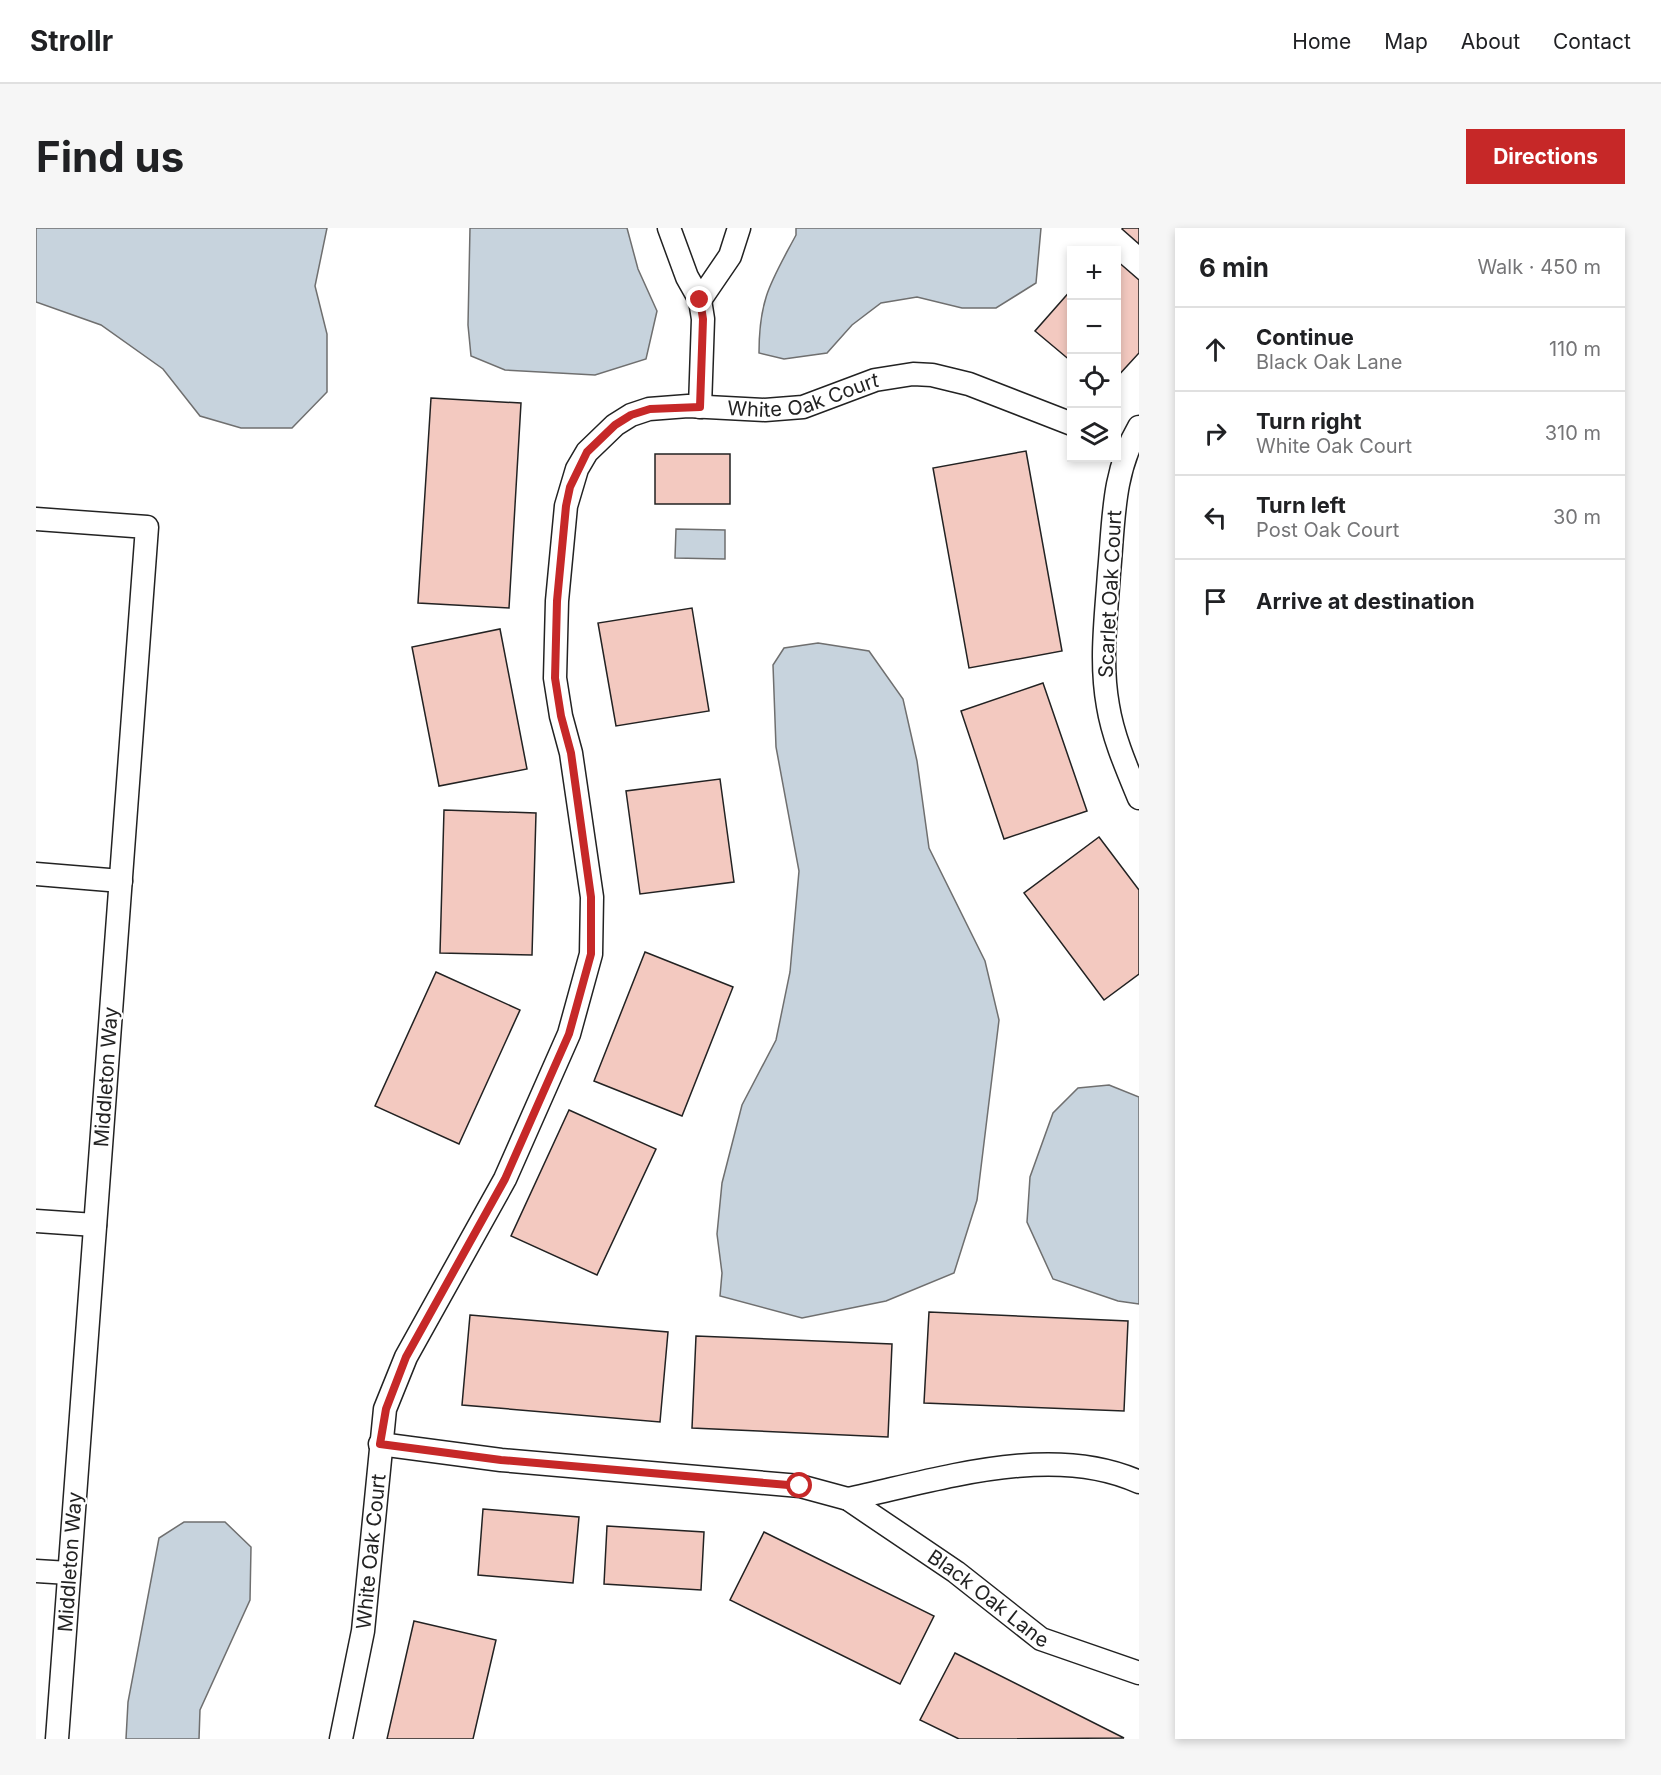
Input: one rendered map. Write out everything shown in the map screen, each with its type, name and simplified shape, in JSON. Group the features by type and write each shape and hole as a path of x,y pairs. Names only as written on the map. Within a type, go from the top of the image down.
{"street":[{"path":"669,228 687,277 700,300 703,319 700,407"},
{"path":"700,300 724,266 739,228"},
{"name":"White Oak Court","path":"341,1739 363,1631 380,1444 386,1409 406,1357 505,1179 569,1034 591,954 590,886 571,753 561,716 555,678 557,601 566,506 570,487 587,452 615,425 631,415 650,409 700,407 765,410 803,407 875,380 913,374 932,375 969,384 1067,422"},
{"name":"Scarlet Oak Court","path":"1128,438 1112,518 1104,670 1108,708 1125,763 1139,798"},
{"name":"Middleton Way","path":"36,519 147,527 57,1739"},
{"path":"36,874 121,881"},
{"path":"36,1221 95,1225"},
{"name":"Black Oak Lane","path":"380,1444 501,1460 800,1486 848,1499 956,1572 1041,1640 1139,1673"},
{"name":"Black Oak Lane","path":"848,1499 993,1469 1061,1465 1083,1466 1126,1476 1139,1482"},
{"path":"36,1571 69,1573"}],"shaded area":[{"path":"36,228 327,228 315,286 327,334 327,392 292,428 241,428 200,416 163,369 101,325 36,302"},
{"path":"470,228 627,228 638,269 657,311 646,359 595,375 505,370 471,356 468,325"},
{"path":"796,228 1041,228 1036,283 996,308 962,308 917,297 881,303 852,325 827,353 784,359 759,353 761,318 768,291 796,235"},
{"path":"676,529 725,530 725,559 675,558"},
{"path":"818,643 869,651 903,699 917,761 929,848 985,961 999,1020 977,1200 954,1273 886,1301 802,1318 720,1296 722,1273 717,1234 722,1183 742,1105 776,1040 790,972 799,871 776,747 773,665 784,648"},
{"path":"1109,1085 1139,1097 1139,1304 1118,1301 1053,1279 1027,1222 1030,1177 1053,1113 1078,1088"},
{"path":"184,1522 225,1522 251,1547 250,1600 200,1710 199,1739 126,1739 128,1702 159,1538"}],"building":[{"path":"1123,228 1139,228 1139,244 1122,229"},
{"path":"1121,264 1139,280 1139,353 1121,373"},
{"path":"1067,295 1067,358 1035,331"},
{"path":"431,398 521,403 509,608 418,603"},
{"path":"1026,451 1062,651 969,668 933,468"},
{"path":"655,454 730,454 730,504 655,504"},
{"path":"692,608 709,711 616,726 598,623"},
{"path":"500,629 527,769 439,786 412,647"},
{"path":"1043,683 1087,811 1004,839 961,711"},
{"path":"720,779 734,882 640,894 626,791"},
{"path":"444,810 536,813 532,955 440,953"},
{"path":"1099,837 1139,890 1139,974 1104,1000 1024,893"},
{"path":"645,952 733,987 682,1116 594,1081"},
{"path":"436,972 520,1010 459,1144 375,1106"},
{"path":"569,1110 656,1149 597,1275 511,1236"},
{"path":"929,1312 1128,1321 1124,1411 924,1403"},
{"path":"470,1315 668,1332 660,1422 462,1405"},
{"path":"696,1336 892,1344 888,1437 692,1428"},
{"path":"483,1509 579,1517 573,1583 478,1575"},
{"path":"607,1526 704,1532 701,1590 604,1584"},
{"path":"764,1532 934,1616 900,1684 730,1600"},
{"path":"414,1621 496,1640 473,1739 387,1739"},
{"path":"955,1653 1124,1738 959,1739 920,1720"}],"route":[{"path":"700,300 703,319 700,407 650,409 631,415 615,425 587,452 570,487 566,506 557,601 555,678 580,810 591,897 591,954 569,1034 505,1179 406,1357 386,1409 380,1444 501,1460 800,1486"}]}
